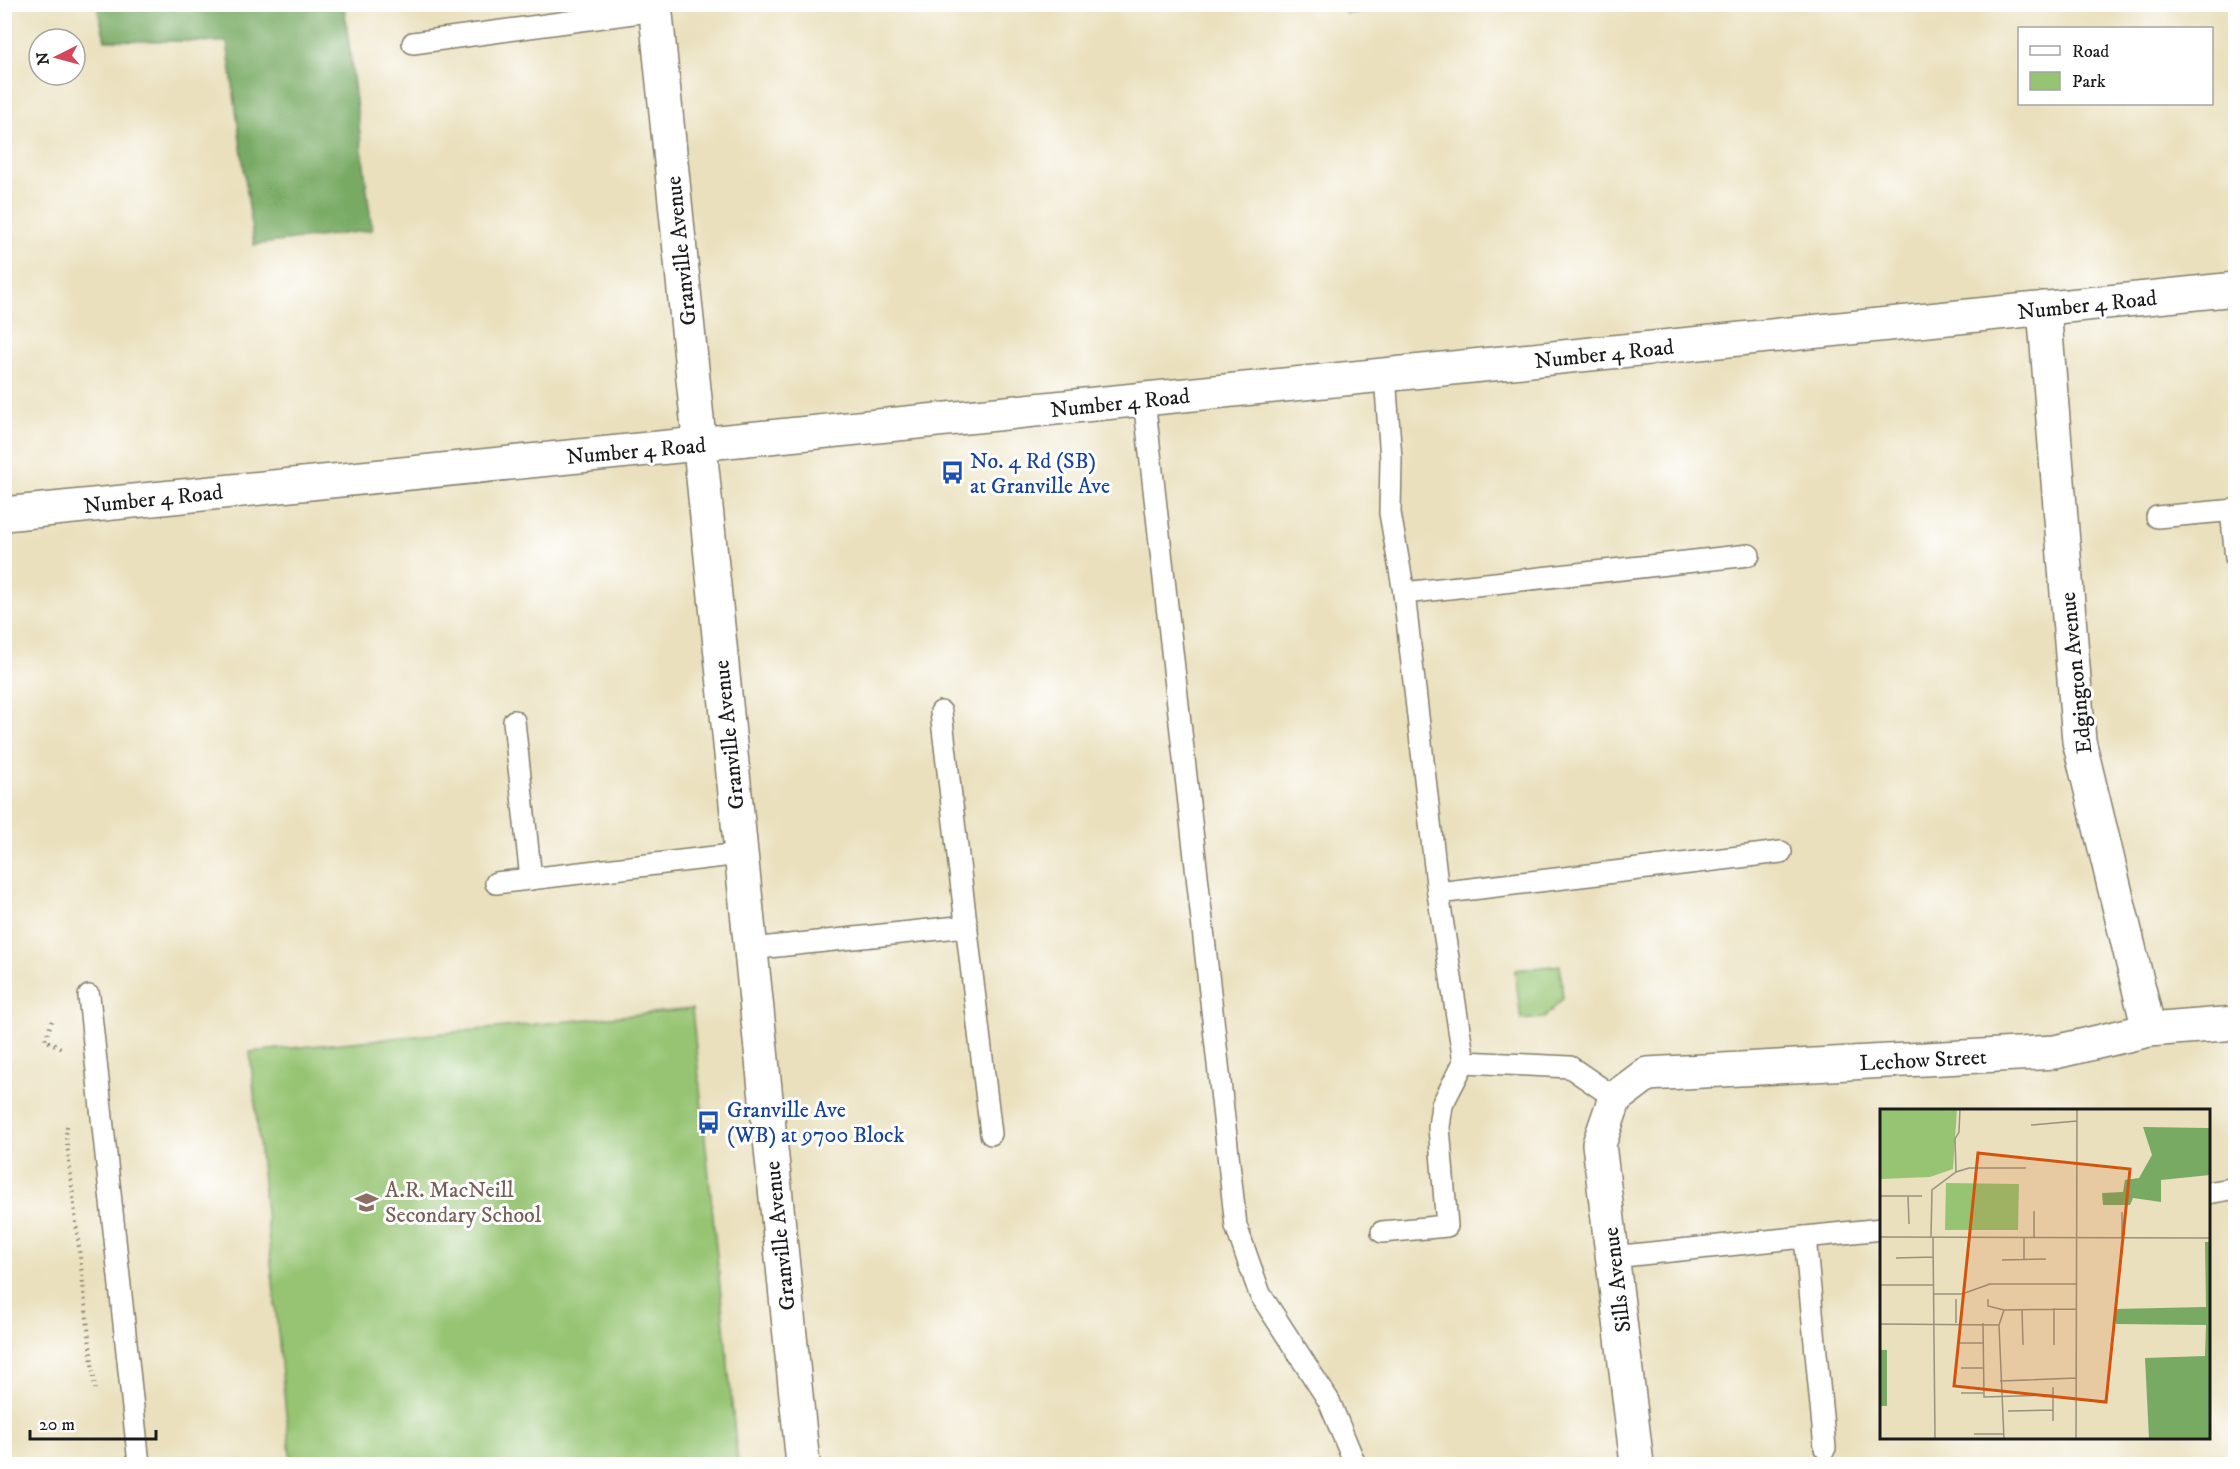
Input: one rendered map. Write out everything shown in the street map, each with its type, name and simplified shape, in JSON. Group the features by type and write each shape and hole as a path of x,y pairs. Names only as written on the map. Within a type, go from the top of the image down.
{"street":[{"name":"Granville Avenue","path":"655,7 803,1464"},
{"name":"Number 4 Road","path":"4,514 2235,289"},
{"name":"Edgington Avenue","path":"2044,308 2079,741 2149,1030"},
{"name":"Lechow Street","path":"1615,1098 1647,1074 2055,1052 2149,1030 2235,1023"},
{"name":"Sills Avenue","path":"1615,1098 1599,1144 1637,1464"}],"lane":[{"path":"413,43 655,7"},
{"path":"1382,1232 1447,1226 1439,1127 1442,1105 1464,1062 1438,892 1404,593 1390,513 1391,459 1385,375"},
{"path":"1144,399 1236,1226 1260,1293 1329,1401 1354,1464"},
{"path":"2157,517 2233,510 2235,558"},
{"path":"1404,593 1749,555"},
{"path":"941,712 991,1134"},
{"path":"514,721 531,879"},
{"path":"1438,892 1781,852"},
{"path":"496,883 740,854"},
{"path":"750,949 967,926"},
{"path":"89,996 139,1464"},
{"path":"1464,1062 1570,1067 1615,1098"},
{"path":"2210,1192 2235,1188"},
{"path":"1613,1257 1880,1229"},
{"path":"1805,1237 1826,1448"}],"green space":[{"path":"1343,4 1390,4 1390,5 1346,14"},
{"path":"97,5 344,5 372,230 254,245 227,42 105,40"},
{"path":"1560,965 1563,998 1544,1018 1521,1020 1515,970"},
{"path":"692,1009 738,1464 291,1464 250,1052"}],"place":[{"name":"No. 4 Rd (SB) at Granville Ave","path":"952,473"},
{"name":"Granville Ave (WB) at 9700 Block","path":"709,1122"},
{"name":"A.R. MacNeill Secondary School","path":"367,1202"}]}
